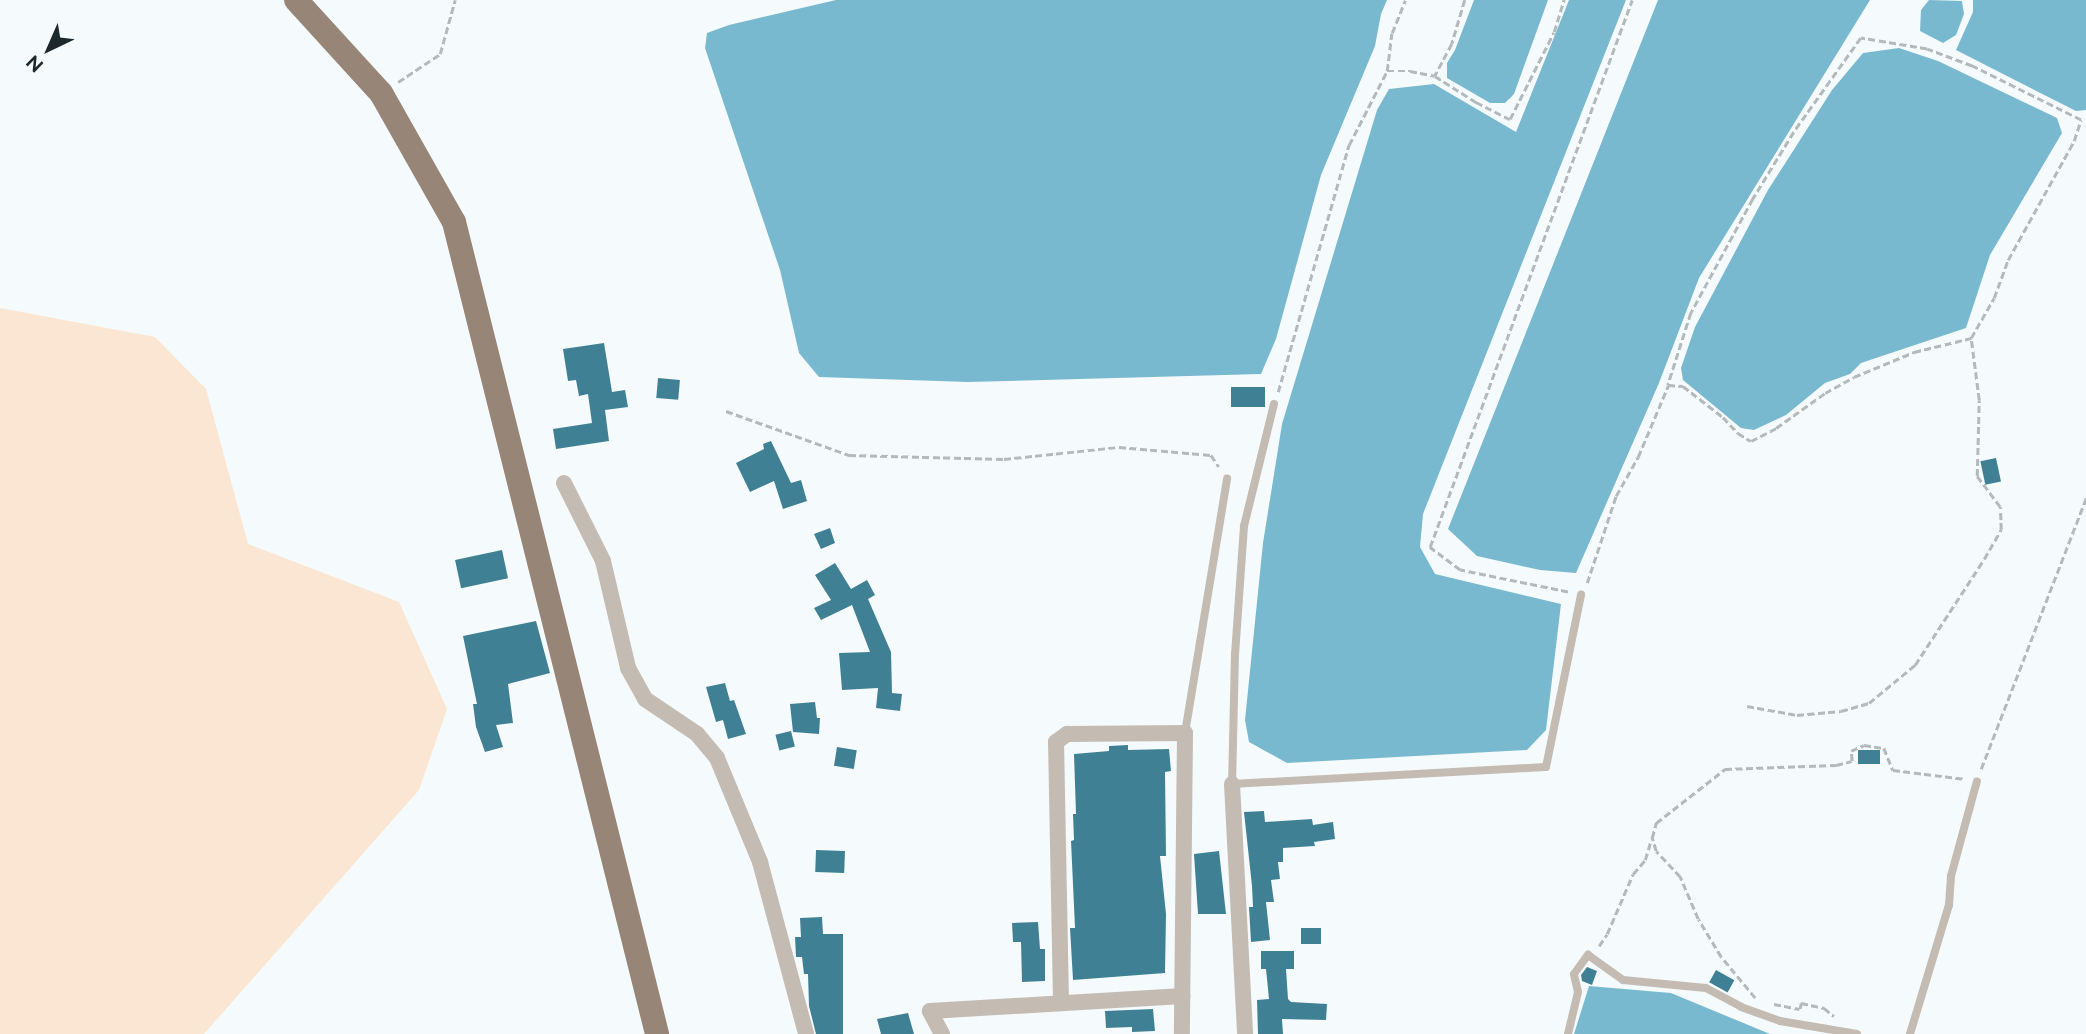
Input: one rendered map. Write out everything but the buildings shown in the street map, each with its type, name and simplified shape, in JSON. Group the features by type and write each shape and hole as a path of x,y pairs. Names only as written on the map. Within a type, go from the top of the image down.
{"main road":[{"path":"296,0 381,93 454,222 657,1034"}],"street":[{"path":"565,483 603,561 628,668 645,699 697,734 717,758 760,862 806,1034"},
{"path":"1061,1001 1056,742 1067,734 1185,733 1182,1034"},
{"path":"1232,784 1245,1034"},
{"path":"942,1034 930,1011 1061,1001 1183,996"}],"lane":[{"path":"1274,404 1244,526 1235,654 1232,784 1546,766 1581,596"},
{"path":"1185,733 1227,478"},
{"path":"1910,1034 1949,905 1951,876 1977,781"},
{"path":"1568,1034 1578,992 1574,974 1588,955 1623,979 1706,988 1741,1007 1780,1021 1857,1034"}],"path":[{"path":"381,93 440,54 455,0"},
{"path":"1274,404 1349,145 1387,71 1392,33 1405,0"},
{"path":"1435,76 1452,44 1465,0"},
{"path":"1387,71 1410,71 1435,76 1476,102 1510,119 1554,32 1564,0"},
{"path":"1632,0 1430,547 1460,570 1581,596 1596,561 1616,496 1638,457 1668,385 1691,313 1753,198 1794,132 1861,38 1927,50 1972,66 2081,120 2074,141 2008,260 1993,298 1971,338 1979,400 1977,476 2000,507 2000,530 1984,559 1915,665 1868,703 1841,710 1797,715 1747,706"},
{"path":"1668,385 1683,386 1751,441 1776,428 1825,393 1854,377 1914,352 1971,338"},
{"path":"726,411 849,455 1004,459 1119,447 1211,456 1227,478"},
{"path":"1588,955 1607,934 1622,894 1645,860 1656,823 1725,769 1836,765 1852,761 1851,751 1864,745 1884,748 1893,770 1977,781 2086,498"},
{"path":"1652,838 1656,851 1680,877 1698,919 1721,957 1756,1001"},
{"path":"1767,1003 1801,1009 1801,1003 1824,1007 1839,1020 1841,1030"}],"shaded area":[{"path":"0,308 155,337 206,389 248,544 399,602 447,709 419,790 204,1034 0,1034"}],"water":[{"path":"836,0 1387,0 1381,14 1375,46 1321,175 1276,339 1261,374 968,382 819,377 799,353 780,270 705,48 707,33 729,25"},
{"path":"1474,0 1548,0 1514,94 1505,103 1490,103 1447,78 1447,63 1455,50"},
{"path":"1569,0 1626,0 1423,514 1420,547 1435,574 1561,604 1546,730 1527,750 1287,763 1249,742 1245,720 1263,543 1282,424 1377,110 1389,89 1434,84 1516,132"},
{"path":"1658,0 1870,0 1699,278 1659,383 1576,573 1540,570 1477,556 1448,529"},
{"path":"1929,0 1962,1 1964,14 1956,35 1943,43 1920,31 1921,10"},
{"path":"1973,0 2086,0 2086,110 2076,111 1956,50 1973,12"},
{"path":"1899,48 1938,61 2057,118 2062,133 1990,255 1966,328 1861,363 1850,374 1825,383 1786,415 1754,430 1741,428 1683,380 1681,368 1695,327 1768,190 1832,90 1863,53"},
{"path":"1589,986 1671,993 1770,1034 1574,1034"}]}
